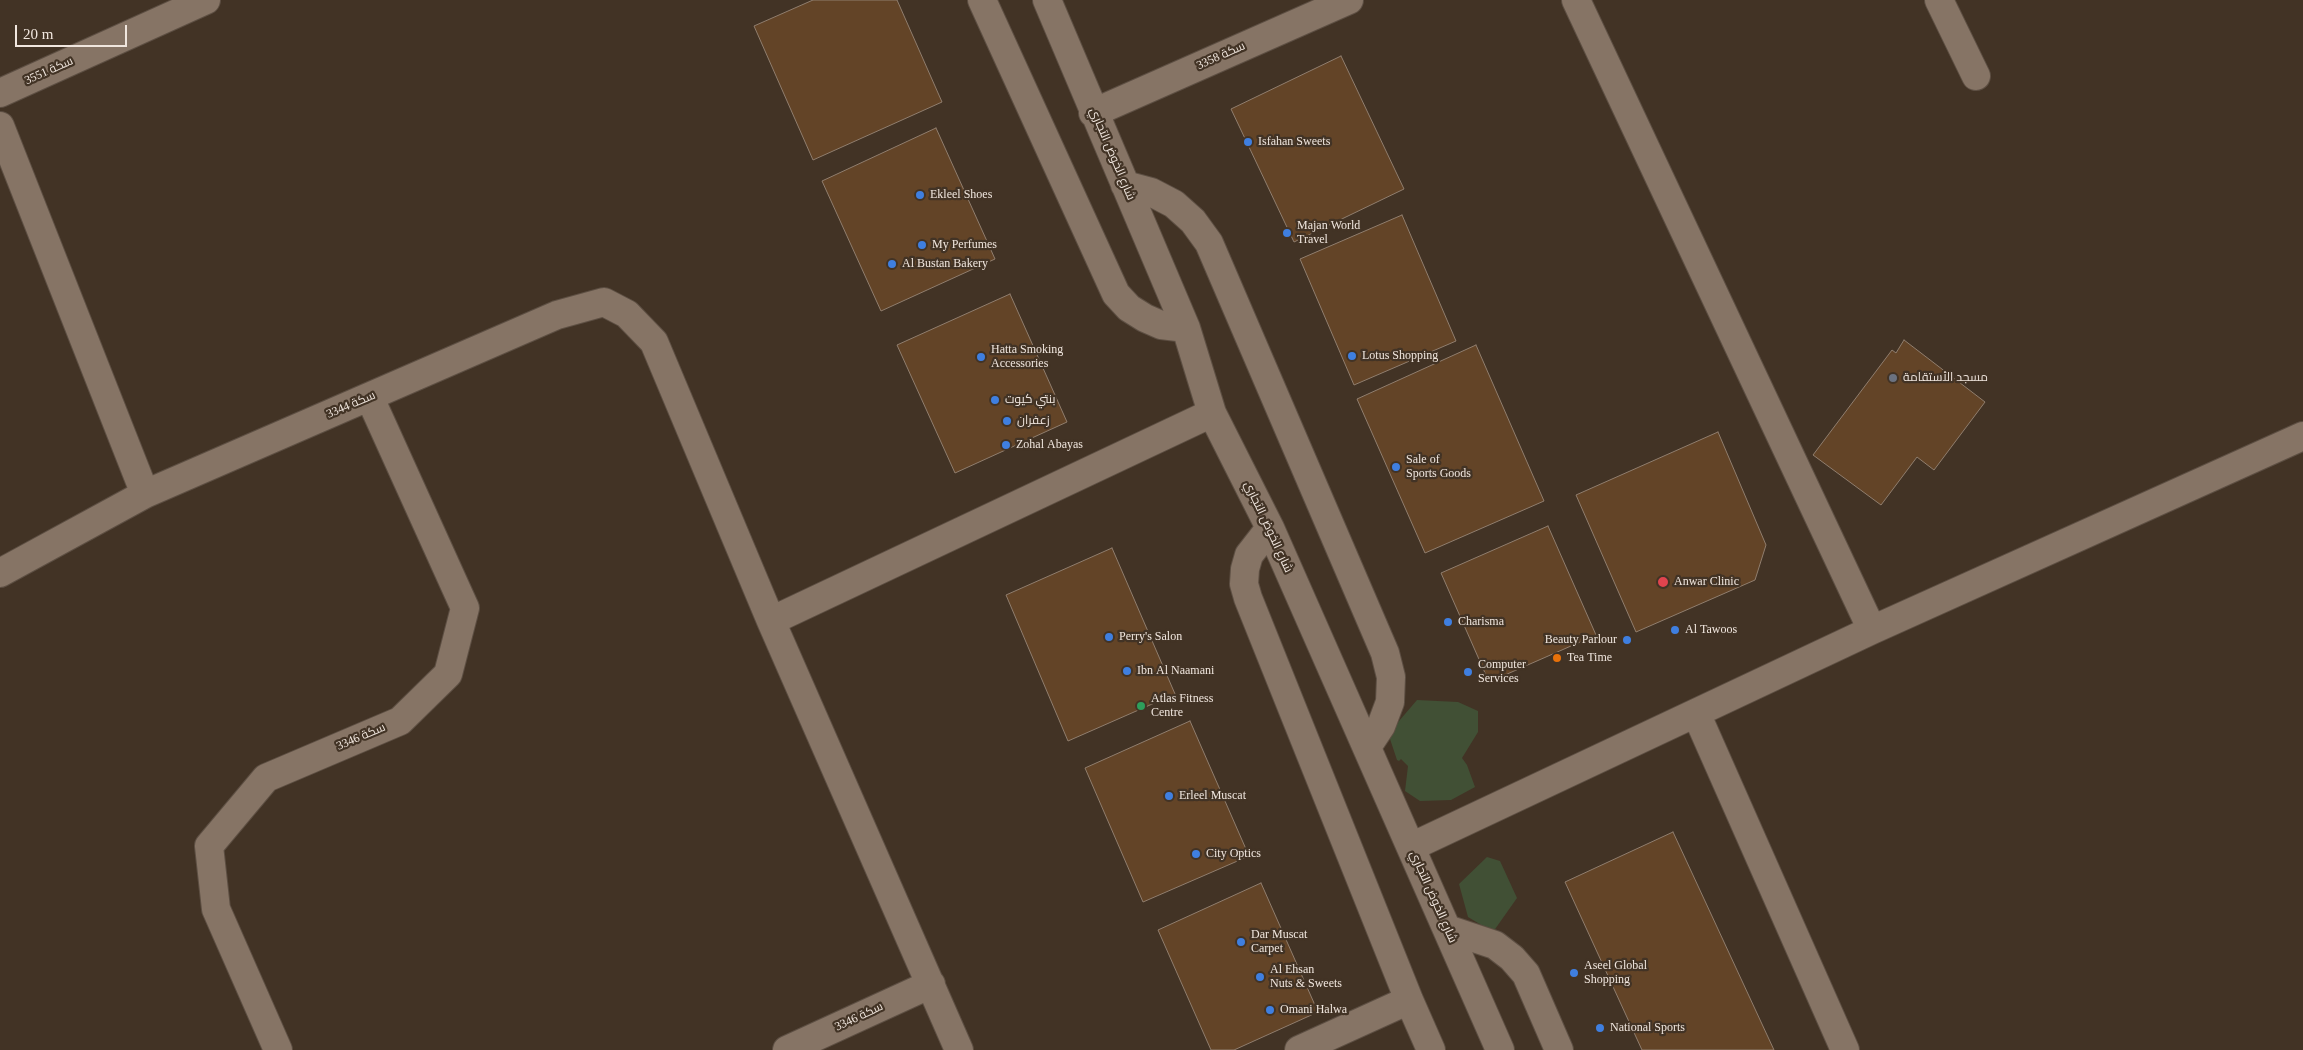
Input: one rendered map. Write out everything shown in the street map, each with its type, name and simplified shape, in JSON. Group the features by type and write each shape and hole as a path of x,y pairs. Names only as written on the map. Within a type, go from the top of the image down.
{"street":[{"name":"سكة 3551","path":"0,93 206,0"},
{"path":"982,0 1116,294 1129,308 1144,318 1162,324 1186,328"},
{"name":"سكة 3358","path":"1094,113 1349,0"},
{"path":"1576,0 1872,630"},
{"path":"1939,0 1976,76"},
{"name":"شارع الخوض التجاري","path":"1054,5 1094,113 1186,328 1212,413 1270,528 1500,1050"},
{"path":"0,126 145,494"},
{"path":"1125,185 1151,192 1174,204 1193,221 1213,252 1385,653 1392,677 1390,702 1382,726 1367,747"},
{"name":"سكة 3344","path":"0,573 145,494 370,398 557,315 604,302 627,314 654,342 772,622 959,1050"},
{"name":"سكة 3346","path":"278,1050 216,909 209,846 266,778 400,720 448,674 465,608 370,398"},
{"path":"772,622 1212,413"},
{"path":"1411,847 1872,630 2303,436"},
{"path":"1270,528 1249,555 1244,584 1248,598 1409,1000 1431,1050"},
{"path":"1696,713 1845,1050"},
{"path":"1447,929 1495,945 1512,958 1526,974 1559,1050"},
{"name":"سكة 3346","path":"787,1050 931,984"},
{"path":"1299,1050 1409,1000"}],"green space":[{"path":"1417,700 1458,702 1478,711 1478,732 1462,758 1467,765 1475,787 1451,800 1420,801 1405,791 1408,766 1401,759 1397,760 1389,736"},
{"path":"1487,857 1500,861 1517,898 1493,932 1468,917 1459,884"}],"building":[{"path":"813,0 897,0 942,102 813,160 754,26"},
{"path":"1341,56 1404,189 1294,242 1231,109"},
{"path":"936,128 995,259 881,311 822,181"},
{"path":"1402,215 1456,341 1354,385 1300,259"},
{"path":"1010,294 1067,422 955,473 897,345"},
{"path":"1904,340 1985,402 1934,470 1917,457 1881,505 1813,455 1892,350 1896,353"},
{"path":"1476,345 1544,501 1425,553 1357,399"},
{"path":"1718,432 1766,545 1755,580 1636,632 1576,495"},
{"path":"1548,526 1596,635 1489,682 1441,573"},
{"path":"1112,548 1175,694 1068,741 1006,595"},
{"path":"1190,721 1249,856 1143,902 1085,768"},
{"path":"1673,832 1774,1050 1642,1050 1565,882"},
{"path":"1261,883 1318,1012 1234,1050 1211,1050 1158,930"}],"place":[{"name":"Isfahan Sweets","path":"1248,142"},
{"name":"Ekleel Shoes","path":"920,195"},
{"name":"Majan World Travel","path":"1287,233"},
{"name":"My Perfumes","path":"922,245"},
{"name":"Al Bustan Bakery","path":"892,264"},
{"name":"Lotus Shopping","path":"1352,356"},
{"name":"Hatta Smoking Accessories","path":"981,357"},
{"name":"مسجد الأستقامة","path":"1893,378"},
{"name":"بنتي كيوت","path":"995,400"},
{"name":"زعفران","path":"1007,421"},
{"name":"Zohal Abayas","path":"1006,445"},
{"name":"Sale of Sports Goods","path":"1396,467"},
{"name":"Anwar Clinic","path":"1663,582"},
{"name":"Charisma","path":"1448,622"},
{"name":"Al Tawoos","path":"1675,630"},
{"name":"Perry's Salon","path":"1109,637"},
{"name":"Beauty Parlour","path":"1627,640"},
{"name":"Tea Time","path":"1557,658"},
{"name":"Ibn Al Naamani","path":"1127,671"},
{"name":"Computer Services","path":"1468,672"},
{"name":"Atlas Fitness Centre","path":"1141,706"},
{"name":"Erleel Muscat","path":"1169,796"},
{"name":"City Optics","path":"1196,854"},
{"name":"Dar Muscat Carpet","path":"1241,942"},
{"name":"Aseel Global Shopping","path":"1574,973"},
{"name":"Al Ehsan Nuts & Sweets","path":"1260,977"},
{"name":"Omani Halwa","path":"1270,1010"},
{"name":"National Sports","path":"1600,1028"}]}
